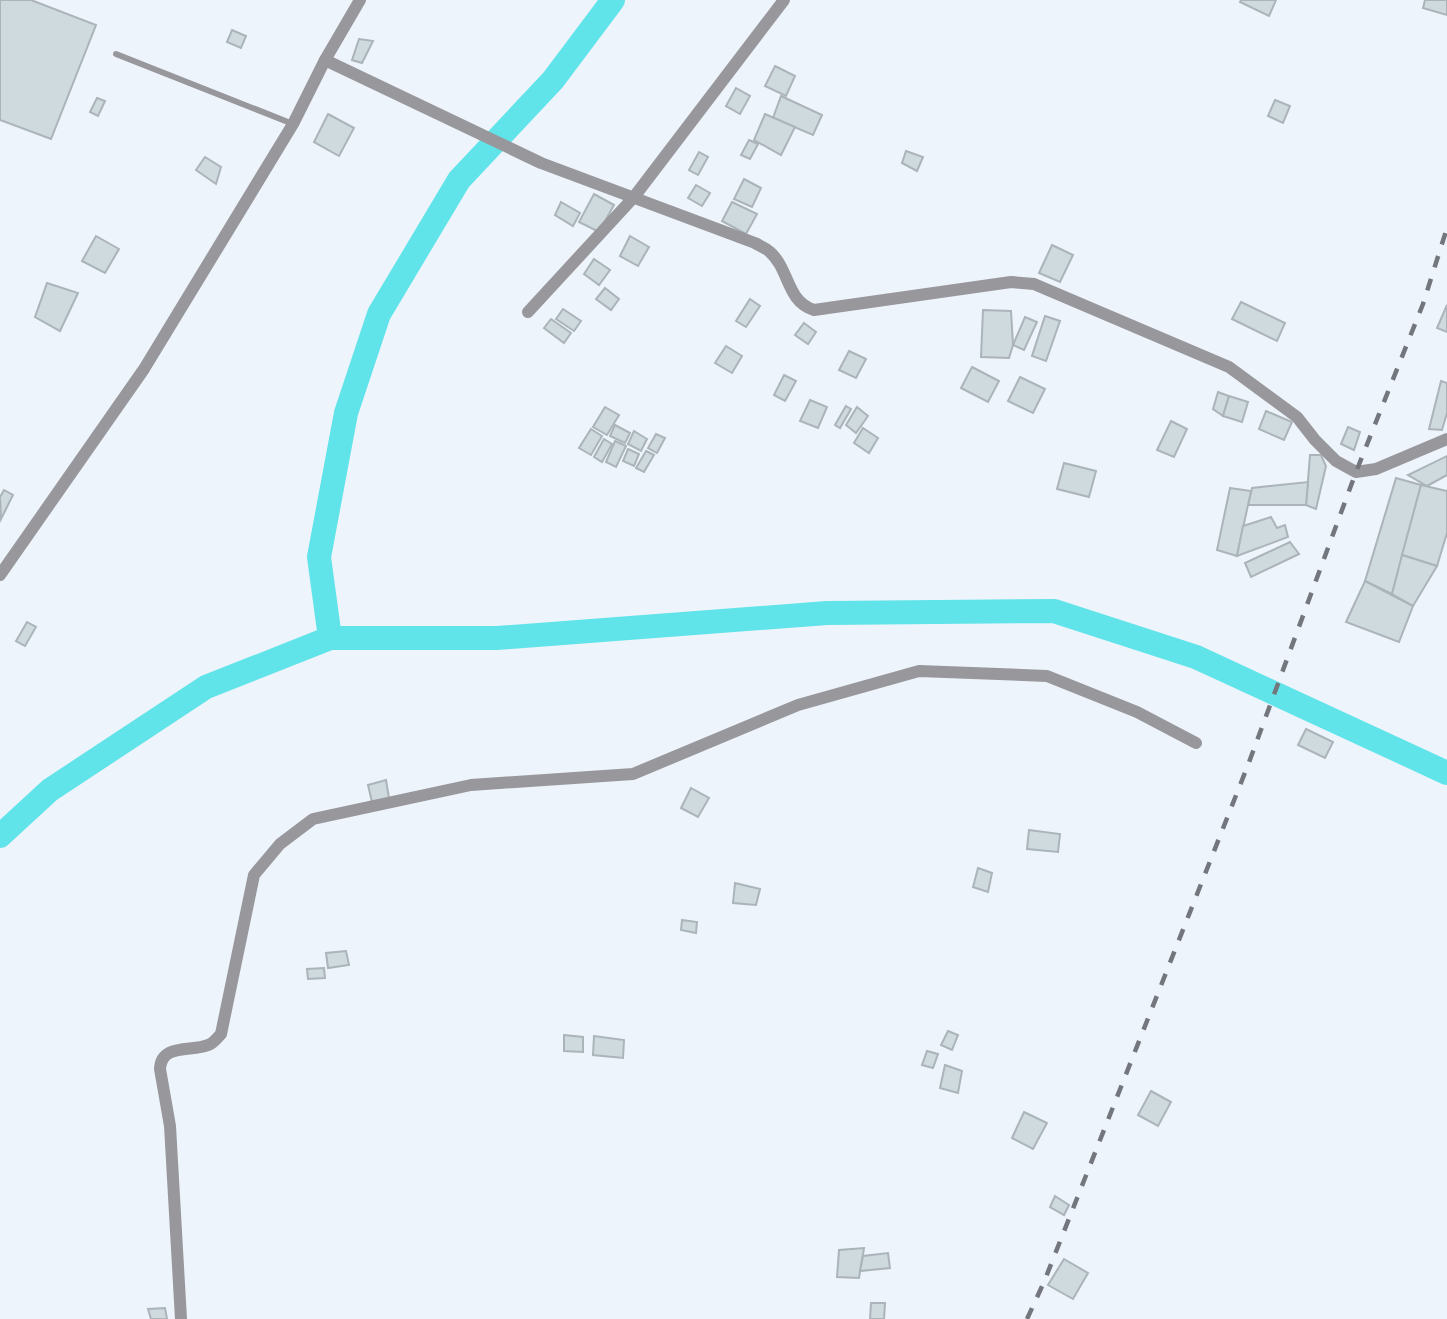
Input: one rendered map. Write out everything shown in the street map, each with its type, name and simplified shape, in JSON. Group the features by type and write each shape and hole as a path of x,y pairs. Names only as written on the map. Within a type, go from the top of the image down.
{"street":[{"path":"0,575 144,369 293,124 325,60 360,0"},
{"path":"528,312 634,197 784,0"},
{"path":"325,60 541,163 755,243 769,251 779,262 797,301 805,307 814,310 1011,282 1034,284 1229,367 1297,417 1336,461 1356,472 1376,470 1447,439"},
{"path":"181,1319 170,1126 160,1061 165,1055 177,1050 208,1045 222,1034 254,874 280,844 313,819 471,785 633,774 798,705 919,671 1047,676 1137,712 1196,744"}],"lane":[{"path":"116,54 293,124"}],"building":[{"path":"0,0 31,0 96,25 51,139 0,120"},
{"path":"1276,0 1269,16 1240,2"},
{"path":"1425,0 1447,0 1447,15 1423,8"},
{"path":"232,30 246,36 241,48 227,42"},
{"path":"359,39 373,41 362,63 352,60"},
{"path":"775,66 795,76 786,96 765,86"},
{"path":"736,88 750,96 740,114 726,106"},
{"path":"781,96 822,115 813,135 773,118"},
{"path":"97,98 105,101 98,116 90,112"},
{"path":"1275,100 1290,106 1283,123 1268,116"},
{"path":"328,114 354,128 339,156 314,142"},
{"path":"765,114 795,127 781,155 754,140"},
{"path":"749,140 758,144 750,159 741,155"},
{"path":"906,151 923,157 917,171 902,163"},
{"path":"699,152 708,157 698,175 689,170"},
{"path":"205,157 221,167 216,184 196,170"},
{"path":"744,179 761,188 752,207 734,199"},
{"path":"696,185 710,193 702,206 688,198"},
{"path":"594,194 614,205 599,232 579,222"},
{"path":"561,202 580,213 573,226 555,215"},
{"path":"732,202 757,214 746,234 722,221"},
{"path":"96,236 119,249 105,273 82,261"},
{"path":"630,236 649,247 638,266 620,256"},
{"path":"1052,245 1073,255 1060,282 1039,273"},
{"path":"594,259 610,270 599,285 584,274"},
{"path":"47,283 78,293 60,331 35,317"},
{"path":"605,288 619,299 611,310 596,299"},
{"path":"750,299 760,306 746,327 736,321"},
{"path":"1241,302 1285,323 1277,341 1232,319"},
{"path":"1447,305 1447,332 1437,328"},
{"path":"563,309 581,321 574,331 556,319"},
{"path":"983,310 1011,311 1013,345 1009,358 981,357"},
{"path":"1045,316 1060,321 1046,361 1032,356"},
{"path":"1025,317 1037,322 1024,350 1013,345"},
{"path":"551,319 571,333 564,343 544,328"},
{"path":"804,323 816,332 808,344 795,335"},
{"path":"726,346 742,356 732,373 715,363"},
{"path":"849,351 866,359 856,378 839,370"},
{"path":"972,367 999,381 988,402 961,388"},
{"path":"784,375 796,381 785,401 774,395"},
{"path":"1020,377 1045,389 1033,413 1008,401"},
{"path":"1441,381 1447,383 1447,413 1442,430 1429,429"},
{"path":"1218,392 1229,396 1223,416 1213,409"},
{"path":"1229,396 1248,402 1242,422 1223,416"},
{"path":"810,400 827,407 818,428 800,421"},
{"path":"846,406 851,409 840,428 835,425"},
{"path":"605,407 619,415 607,435 593,427"},
{"path":"857,407 868,416 856,433 846,425"},
{"path":"1266,411 1292,422 1284,440 1259,429"},
{"path":"1171,421 1187,429 1174,457 1157,450"},
{"path":"615,425 630,433 625,443 610,436"},
{"path":"1348,427 1360,432 1354,450 1341,444"},
{"path":"863,428 878,438 869,453 854,443"},
{"path":"591,429 602,436 591,455 579,448"},
{"path":"634,431 647,439 641,451 628,444"},
{"path":"656,434 665,438 657,453 648,448"},
{"path":"604,439 612,444 602,462 594,457"},
{"path":"615,441 626,446 616,467 606,462"},
{"path":"628,449 639,454 634,466 623,461"},
{"path":"646,451 654,455 644,472 636,468"},
{"path":"1310,455 1321,455 1326,466 1316,509 1306,505"},
{"path":"1447,456 1447,475 1427,486 1408,475"},
{"path":"1064,463 1096,471 1089,497 1057,489"},
{"path":"1396,478 1421,485 1392,594 1365,581"},
{"path":"1308,482 1306,505 1248,505 1252,488"},
{"path":"1421,485 1447,491 1447,533 1437,566 1402,555"},
{"path":"1230,488 1251,491 1237,556 1217,550"},
{"path":"4,490 13,495 1,519 0,497"},
{"path":"1271,517 1277,528 1285,525 1288,537 1237,556 1243,526"},
{"path":"1290,542 1299,554 1251,577 1245,563"},
{"path":"1402,555 1437,566 1413,606 1392,594"},
{"path":"1365,581 1413,606 1399,642 1346,622"},
{"path":"27,622 36,627 25,646 16,641"},
{"path":"1306,729 1333,742 1325,758 1298,745"},
{"path":"386,780 389,798 372,802 368,785"},
{"path":"691,788 709,798 698,817 681,808"},
{"path":"1029,830 1060,834 1058,852 1027,849"},
{"path":"978,868 992,873 988,892 973,887"},
{"path":"735,883 760,889 756,905 733,903"},
{"path":"682,920 697,922 696,933 681,930"},
{"path":"346,951 349,965 328,968 326,953"},
{"path":"324,968 325,978 308,979 307,969"},
{"path":"948,1031 958,1035 952,1050 941,1045"},
{"path":"564,1035 583,1037 583,1052 564,1051"},
{"path":"594,1036 624,1040 623,1058 593,1055"},
{"path":"927,1051 938,1054 933,1068 922,1065"},
{"path":"945,1065 962,1071 958,1093 940,1088"},
{"path":"1151,1091 1171,1102 1158,1126 1138,1115"},
{"path":"1024,1112 1047,1123 1033,1149 1012,1138"},
{"path":"1055,1196 1069,1205 1064,1215 1050,1207"},
{"path":"864,1248 859,1278 837,1277 839,1250"},
{"path":"888,1253 890,1268 860,1271 863,1256"},
{"path":"1064,1259 1088,1273 1073,1299 1048,1285"},
{"path":"871,1303 885,1303 884,1319 870,1319"},
{"path":"165,1308 167,1319 151,1319 148,1309"}],"waterway":[{"path":"330,638 319,557 346,413 379,314 459,180 553,80 613,0"},
{"path":"0,836 50,790 206,687 330,638 497,638 827,613 1054,611 1196,657 1447,773"}],"railway":[{"path":"1027,1319 1248,765 1356,472 1423,304 1447,228"}]}
